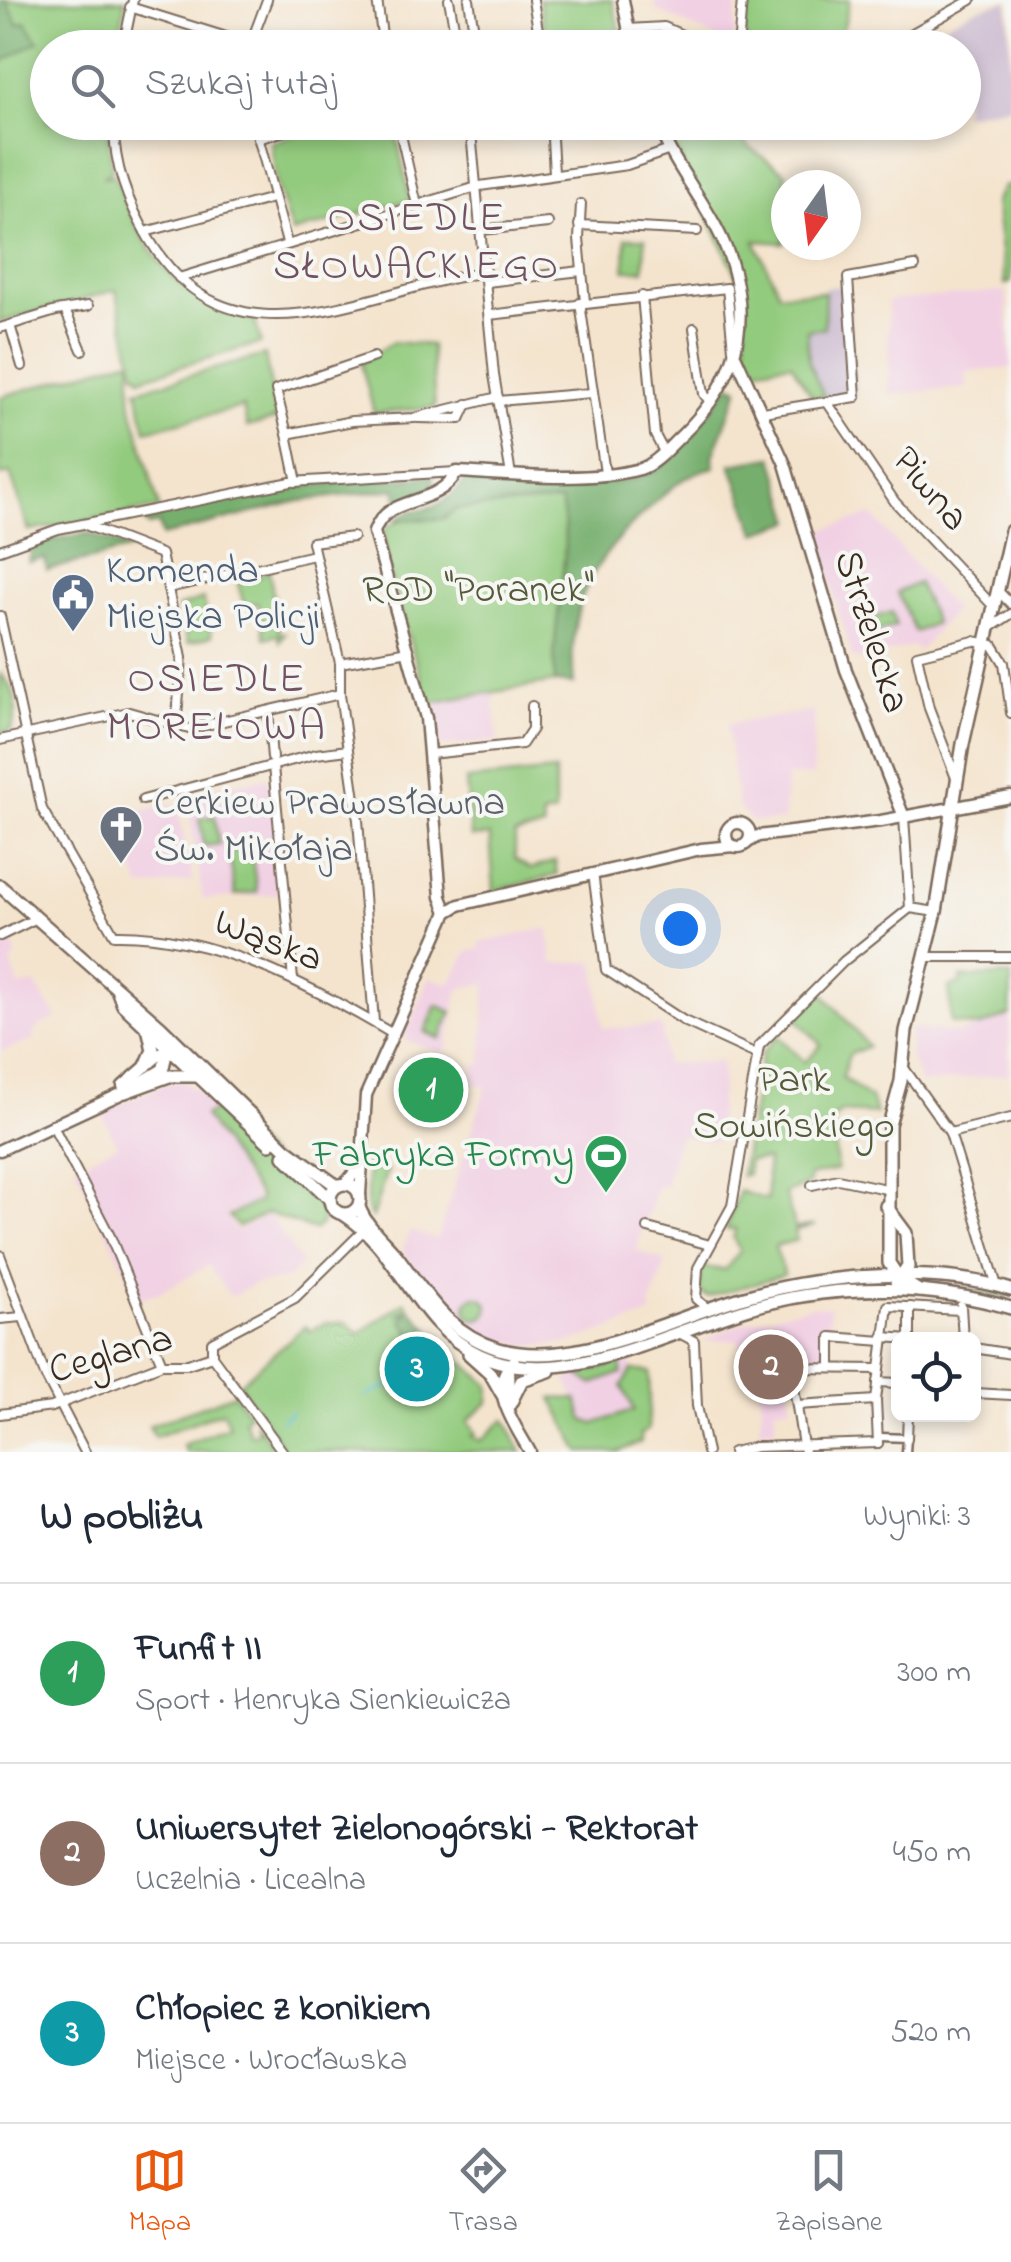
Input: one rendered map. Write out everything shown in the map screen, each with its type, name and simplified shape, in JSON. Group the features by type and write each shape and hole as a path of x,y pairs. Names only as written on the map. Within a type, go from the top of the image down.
{"main road":[{"path":"868,1278 880,1267 886,1249 886,1140 900,1085 906,1030 936,912 956,780 1011,531"},
{"path":"0,886 118,992 123,1004 186,1051 276,1140 359,1201 442,1318 511,1358 576,1351 708,1309 868,1278 899,1278 962,1304 1010,1307"},
{"path":"154,1028 195,1076 330,1200 335,1210 363,1231 426,1312 490,1373 508,1404 522,1380 780,1294 919,1285 998,1286 1011,1290"},
{"path":"146,1066 154,1046 154,1028"},
{"path":"125,1092 169,1076 195,1076"},
{"path":"330,1200 341,1185"},
{"path":"345,1215 359,1201"},
{"path":"886,1206 906,1233 908,1267 919,1285"},
{"path":"886,1249 899,1278"},
{"path":"884,1289 908,1267"},
{"path":"455,1341 556,1368"}],"street":[{"path":"256,30 268,0"},
{"path":"376,0 381,30"},
{"path":"449,0 455,30"},
{"path":"468,0 474,30"},
{"path":"533,0 538,30"},
{"path":"622,0 628,29 671,30"},
{"path":"740,30 742,0"},
{"path":"918,30 971,0"},
{"path":"126,30 131,4 204,30"},
{"path":"116,140 119,172 145,232 179,278 228,308 288,317 486,276 581,271"},
{"path":"258,140 287,243"},
{"path":"402,140 417,205"},
{"path":"473,140 498,399 511,475"},
{"path":"552,140 554,173"},
{"path":"0,550 26,538 297,482 435,472 511,475 605,473 642,468 664,452 711,403 736,356 741,322 734,270 711,218 666,140"},
{"path":"179,278 480,186 617,167 670,150"},
{"path":"145,232 273,198"},
{"path":"581,204 583,302 605,473"},
{"path":"482,230 548,223"},
{"path":"579,226 697,231"},
{"path":"763,412 856,397 848,278 915,266"},
{"path":"489,314 727,288 730,338 736,356"},
{"path":"642,296 655,434 664,452"},
{"path":"0,328 88,306"},
{"path":"64,310 82,350"},
{"path":"10,325 22,366"},
{"path":"694,328 704,394 711,403"},
{"name":"Strzelecka","path":"736,356 786,464 850,681 904,818 910,908"},
{"path":"297,482 276,390 374,358"},
{"path":"724,382 736,380 751,386"},
{"path":"287,434 352,421 460,419 468,404 592,393"},
{"name":"Piwna","path":"827,402 895,502 996,604 1011,610"},
{"path":"435,472 442,480 440,494"},
{"path":"447,912 441,896 430,754 409,652 374,532 377,523 394,508 440,494 456,472"},
{"path":"84,525 160,554 182,658 176,726"},
{"path":"354,537 312,542 340,663 340,694 358,820 374,1022"},
{"path":"168,588 314,555"},
{"path":"990,628 1011,610 996,604"},
{"path":"0,616 24,732"},
{"path":"956,780 916,657 974,641 986,644 1003,658 1011,712"},
{"path":"340,663 409,652"},
{"path":"0,740 129,712 189,728 340,694"},
{"path":"430,754 522,744 532,729 532,706"},
{"path":"268,711 278,858 293,980"},
{"name":"Wąska","path":"24,732 42,810 114,934 146,934 204,946 293,980 391,1034"},
{"path":"143,800 273,762 348,750"},
{"path":"359,1201 366,1095 447,912 459,905 701,849 734,846 758,836 904,818 1011,797"},
{"path":"701,849 736,823 801,832"},
{"path":"746,826 748,842"},
{"path":"727,832 734,846"},
{"path":"594,874 606,970 684,1021 756,1054"},
{"path":"708,1309 697,1302 695,1294 698,1268 732,1206 756,1054 782,1021 844,962 910,908 936,912"},
{"path":"0,936 37,918"},
{"path":"926,957 1011,957"},
{"path":"102,1100 170,1050 186,1051"},
{"path":"0,1150 125,1092 163,1069 170,1050"},
{"path":"903,1066 937,1109 950,1134 998,1286"},
{"path":"900,1085 916,1086"},
{"path":"950,1134 1011,1118"},
{"path":"52,1124 110,1236 162,1364"},
{"path":"341,1185 362,1160"},
{"path":"812,1185 838,1179 886,1189"},
{"path":"648,1228 710,1245"},
{"name":"Ceglana","path":"0,1414 60,1404 162,1364 188,1364 212,1356 212,1342 295,1298 363,1231"},
{"path":"0,1255 22,1317 85,1452"},
{"path":"886,1452 880,1440 876,1400 888,1306 962,1304 963,1332"},
{"path":"910,1307 910,1332"},
{"path":"0,1319 22,1317"},
{"path":"674,1332 688,1334 694,1342 697,1406 707,1452"},
{"path":"831,1366 831,1337 891,1339"},
{"path":"981,1349 1011,1354"},
{"path":"212,1356 283,1452"},
{"path":"511,1358 508,1404 530,1452"},
{"path":"804,1450 791,1368 880,1369"},
{"path":"878,1382 891,1383"},
{"path":"981,1393 1011,1395"},
{"path":"797,1405 876,1400"},
{"path":"906,1452 907,1422"},
{"path":"733,1452 755,1447 804,1450 906,1438"}],"shaded area":[{"path":"655,0 737,0 735,30 699,30 655,9"},
{"path":"1008,1 1011,106 981,111 981,30 934,30 976,9"},
{"path":"848,285 856,397 827,402 809,363 807,330 824,328 825,288"},
{"path":"1006,291 1011,368 966,372 967,388 889,394 888,301"},
{"path":"872,515 954,610 919,651 913,646 863,660 852,657 816,532"},
{"path":"493,690 498,741 440,746 435,703"},
{"path":"814,711 813,776 787,776 783,821 751,821 738,806 727,724"},
{"path":"264,778 269,782 275,828 279,894 203,899 186,792"},
{"path":"177,804 193,881 141,888 115,815"},
{"path":"548,928 553,963 595,962 603,1028 662,1026 665,1064 721,1062 722,1082 715,1142 679,1135 665,1187 657,1186 636,1250 666,1262 650,1306 652,1314 569,1343 528,1346 493,1338 430,1297 402,1250 410,1231 437,1239 486,1086 472,1083 475,1064 482,1064 486,983 459,989 447,1048 442,1053 404,1039 429,978 450,984 468,951 481,949 479,943"},
{"path":"12,936 16,958 11,962 19,987 35,984 57,1018 42,1024 33,1033 35,1039 0,1052 0,941"},
{"path":"1010,1015 1009,1074 921,1084 910,1056 911,1028 959,1034"},
{"path":"185,1082 218,1108 204,1116 258,1200 226,1215 236,1231 269,1215 302,1264 289,1278 254,1284 231,1297 208,1265 161,1292 139,1298 75,1166 117,1145 101,1112 168,1083"},
{"path":"812,1306 830,1307 826,1360 783,1362 792,1405 774,1408 776,1428 759,1430 762,1407 756,1357 741,1357 739,1340 702,1341 745,1322"},
{"path":"632,1358 631,1374 622,1386 634,1410 594,1424 584,1420 566,1379"}],"green space":[{"path":"0,0 6,0 18,24 26,22 31,30 30,46 0,63"},
{"path":"6,0 125,0 121,30 30,30 30,34 18,24"},
{"path":"539,0 612,0 620,30 545,30"},
{"path":"748,0 850,0 843,30 745,30"},
{"path":"30,46 30,140 109,140 112,170 103,177 114,175 150,248 182,285 203,300 255,320 261,343 141,378 135,372 116,290 0,322 0,63"},
{"path":"398,140 410,200 292,233 277,187 271,143"},
{"path":"671,140 747,140 746,145 782,170 771,170 771,242 755,241 779,293 825,292 824,328 807,330 809,363 824,396 813,398 791,363 748,370 742,286"},
{"path":"1011,185 1011,282 1005,284 995,202 1003,187"},
{"path":"626,238 645,238 644,270 625,270"},
{"path":"393,342 431,345 435,407 374,413 361,363"},
{"path":"265,355 277,419 247,427 243,407 146,430 137,390"},
{"path":"131,359 131,403 159,508 29,531 10,473 0,476 0,397"},
{"path":"730,384 739,388 713,456 715,467 687,477 650,507 613,546 587,585 574,630 574,684 555,682 565,546 561,501 457,509 443,519 396,520 444,501 467,479 584,484 645,475 681,448"},
{"path":"773,457 793,521 756,533 731,464"},
{"path":"433,476 434,491 399,502 396,489 299,501 162,536 159,524 148,526 142,518 286,487"},
{"name":"ROD \"Poranek\"","path":"561,501 565,546 555,682 428,703 387,561 386,528 403,520 439,516 456,509"},
{"path":"88,533 131,549 47,570 45,558 29,562 33,543"},
{"path":"269,570 280,634 285,633 280,642 278,635 265,638 258,603 244,605 236,577 256,572 258,577"},
{"path":"918,583 935,623 915,632 897,592"},
{"path":"203,599 212,636 188,643 178,607"},
{"path":"892,612 896,626 870,634 865,620"},
{"path":"0,674 13,693 16,707 11,730 0,734"},
{"path":"555,771 555,813 542,816 544,828 515,835 515,859 531,869 555,861 557,875 494,891 490,836 471,837 466,780"},
{"path":"215,816 219,844 204,846 200,818"},
{"path":"251,849 257,892 235,895 229,852"},
{"path":"1011,975 1010,1015 979,1027 951,1023 949,987 961,984 961,978"},
{"name":"Park Sowińskiego","path":"822,992 868,1046 849,1055 842,1077 872,1100 876,1114 841,1112 833,1120 837,1170 809,1176 809,1184 785,1193 795,1228 816,1225 795,1231 797,1240 775,1246 784,1275 707,1297 699,1291 702,1267 725,1270 740,1251 733,1238 736,1229 726,1229 739,1191 767,1200 767,1160 749,1160 747,1174 741,1176 762,1053 778,1036 805,1062 821,1045 796,1018"},
{"path":"437,1005 452,1012 441,1039 425,1032"},
{"path":"218,1108 324,1208 321,1225 314,1230 268,1213 238,1227 229,1216 259,1201 259,1196 204,1116"},
{"path":"367,1158 374,1160 373,1166 387,1171 372,1218 367,1209"},
{"path":"923,1283 1007,1294 1008,1298 923,1287"},
{"path":"473,1297 481,1297 488,1308 481,1319 473,1319 466,1312 466,1304"},
{"path":"405,1302 428,1331 490,1386 489,1402 468,1421 476,1433 472,1436 481,1441 505,1419 522,1452 286,1452 239,1384 305,1326 309,1331 325,1323 349,1323 358,1334"},
{"path":"411,1310 445,1347 439,1351 412,1334 402,1320 407,1314 399,1314"},
{"path":"621,1362 622,1373 592,1384 578,1375"},
{"path":"632,1370 650,1372 648,1430 641,1434 641,1442 618,1452 580,1452 552,1398 577,1399 584,1420 594,1424 634,1410 622,1386"},
{"path":"234,1394 249,1414 244,1420 250,1435 258,1432 255,1421 272,1446 266,1452 186,1452 183,1445 229,1426 223,1411 155,1437 149,1426"}],"waterway":[{"path":"422,1367 438,1359"},
{"path":"366,1396 413,1374"},
{"path":"281,1420 291,1412"}],"place":[{"name":"Komenda Miejska Policji","path":"73,633"},
{"name":"Cerkiew Prawosławna Św. Mikołaja","path":"121,865"},
{"name":"Funfit II","path":"431,1090"},
{"name":"Fabryka Formy","path":"606,1194"},
{"name":"Uniwersytet Zielonogórski - Rektorat","path":"771,1367"},
{"name":"Chłopiec z konikiem","path":"417,1369"}],"district":[{"name":"OSIEDLE SŁOWACKIEGO","path":"417,243"},
{"name":"OSIEDLE MORELOWA","path":"217,704"}]}
